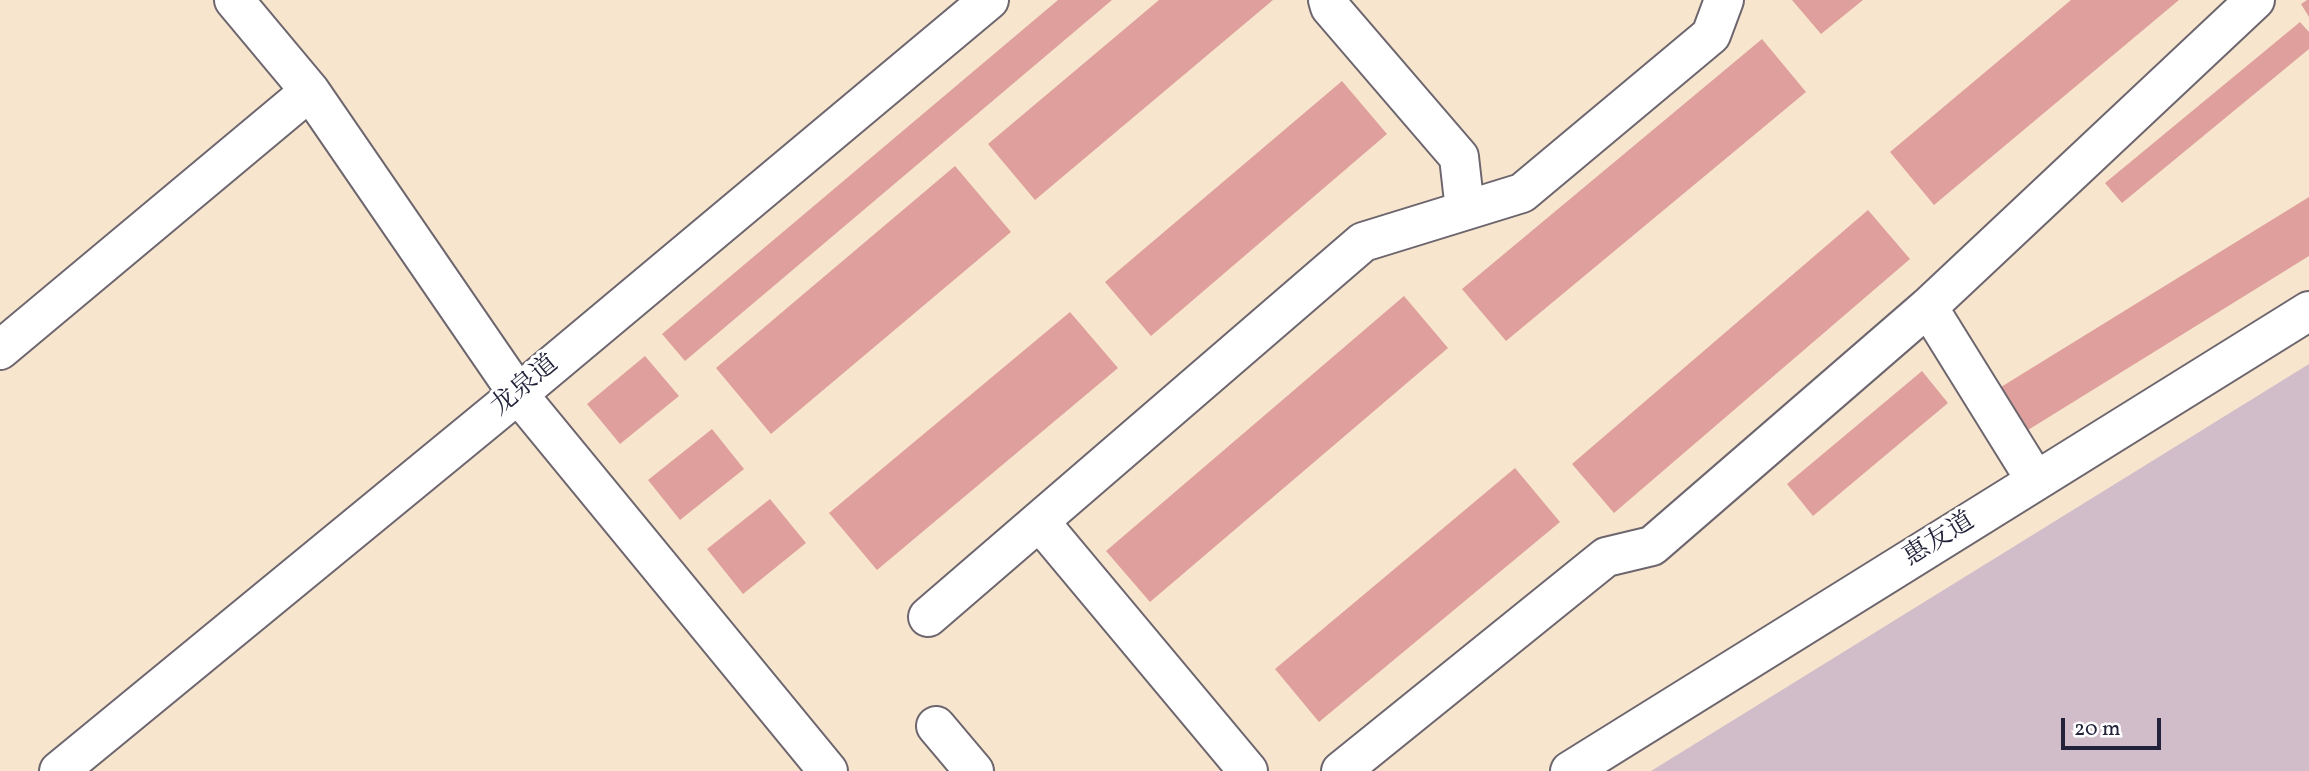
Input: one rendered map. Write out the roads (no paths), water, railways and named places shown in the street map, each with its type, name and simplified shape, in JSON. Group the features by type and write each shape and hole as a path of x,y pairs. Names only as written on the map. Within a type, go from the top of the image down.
{"street":[{"path":"234,0 310,91 517,394 828,771"},
{"name":"龙泉道","path":"59,771 989,0"},
{"path":"1328,0 1330,7 1460,158 1465,211"},
{"path":"928,617 1363,242 1522,193 1710,36 1724,0"},
{"path":"1341,771 1606,557 1652,546 1928,307 2255,0"},
{"path":"0,349 310,91"},
{"path":"1928,307 2036,481"},
{"name":"惠友道","path":"1570,771 2309,311"},
{"path":"1039,522 1248,771"},
{"path":"936,726 974,771"}]}
